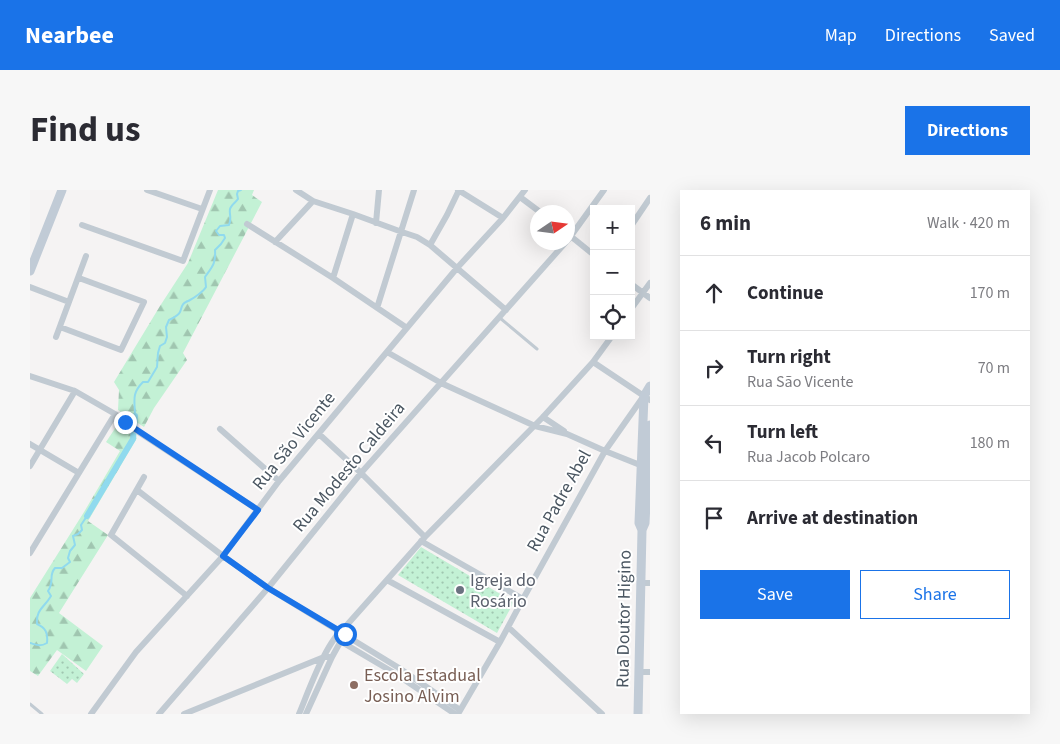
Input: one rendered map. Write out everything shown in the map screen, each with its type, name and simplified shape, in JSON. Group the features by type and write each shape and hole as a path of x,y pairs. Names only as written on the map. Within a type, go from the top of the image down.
{"main road":[{"path":"30,271 34,249 62,190"},
{"name":"Rua Padre Abel","path":"647,398 650,386"},
{"name":"Rua Doutor Higino","path":"638,712 646,583 640,465 647,398"},
{"name":"Rua Doutor Higino","path":"644,525 650,425"}],"street":[{"path":"147,190 202,209"},
{"path":"82,225 183,261 210,190"},
{"path":"296,190 313,201 417,237 430,245 506,310"},
{"path":"376,223 379,190"},
{"path":"377,308 414,190"},
{"path":"430,245 459,190 503,218"},
{"name":"Rua São Vicente","path":"91,714 136,652 223,556 279,481 457,268 503,218 525,190"},
{"name":"Rua Modesto Caldeira","path":"575,229 604,190"},
{"path":"520,197 531,205"},
{"path":"635,220 650,198"},
{"path":"275,242 313,201"},
{"path":"333,278 353,214"},
{"path":"247,224 333,278 407,328"},
{"path":"575,243 590,252"},
{"name":"Rua Modesto Caldeira","path":"159,714 268,588 362,474 558,250"},
{"path":"56,337 86,256"},
{"path":"60,327 121,350 144,302 79,278"},
{"path":"635,304 650,283"},
{"path":"30,287 69,302"},
{"path":"635,287 650,298"},
{"path":"299,714 334,638 342,632 423,539 535,426 593,362 609,340"},
{"path":"387,352 441,383 535,426 567,434 640,465 649,450"},
{"path":"593,362 647,398"},
{"path":"30,376 75,391 114,414 258,510"},
{"path":"30,466 75,391"},
{"name":"Rua Padre Abel","path":"458,713 508,628 605,451 647,398"},
{"path":"30,553 114,414"},
{"path":"543,417 567,434"},
{"path":"220,429 279,481"},
{"path":"319,434 362,474 423,539 523,599"},
{"path":"30,444 79,473"},
{"path":"144,476 111,535 187,596"},
{"path":"137,490 268,588 342,632 458,713"},
{"path":"387,580 500,642"},
{"path":"508,628 602,714"},
{"path":"306,714 341,641 342,632"},
{"path":"334,638 398,671"},
{"path":"184,714 308,663 324,657 332,657"},
{"path":"308,663 312,666 316,675"},
{"path":"316,675 322,672 324,676"},
{"path":"640,672 650,672"}],"lane":[{"path":"500,318 537,349"},
{"path":"30,704 42,714"}],"green space":[{"path":"218,190 254,190 252,195 262,202 183,353 187,360 154,408 144,427 118,410 119,390 114,382 188,263"},
{"path":"116,427 137,438 88,521 108,535 59,613 103,646 86,671 57,650 38,676 30,671 30,598 120,451 106,442"},
{"path":"421,547 514,602 497,633 398,575"},
{"path":"62,654 84,674 77,683 72,679 67,684 50,671"}],"waterway":[{"path":"135,416 135,394 143,382 148,382 157,367 158,353 160,346 165,343 167,337 166,327 169,320 179,313 183,304 206,287 205,277 212,268 215,250 225,238 224,235 219,235 216,231 220,226 229,225 231,206 238,199 237,194 241,190"},
{"path":"87,516 133,439 135,416"},
{"path":"30,643 37,645 47,643 46,631 37,624 38,615 51,596 48,591 53,571 55,568 62,568 70,562 68,558 70,551 75,545 73,536 82,530 81,525 87,516"}],"place":[{"name":"Igreja do Rosário","path":"460,590"},
{"name":"Escola Estadual Josino Alvim","path":"354,685"}],"route":[{"path":"125,422 258,510 223,556 268,588 345,634"}]}
